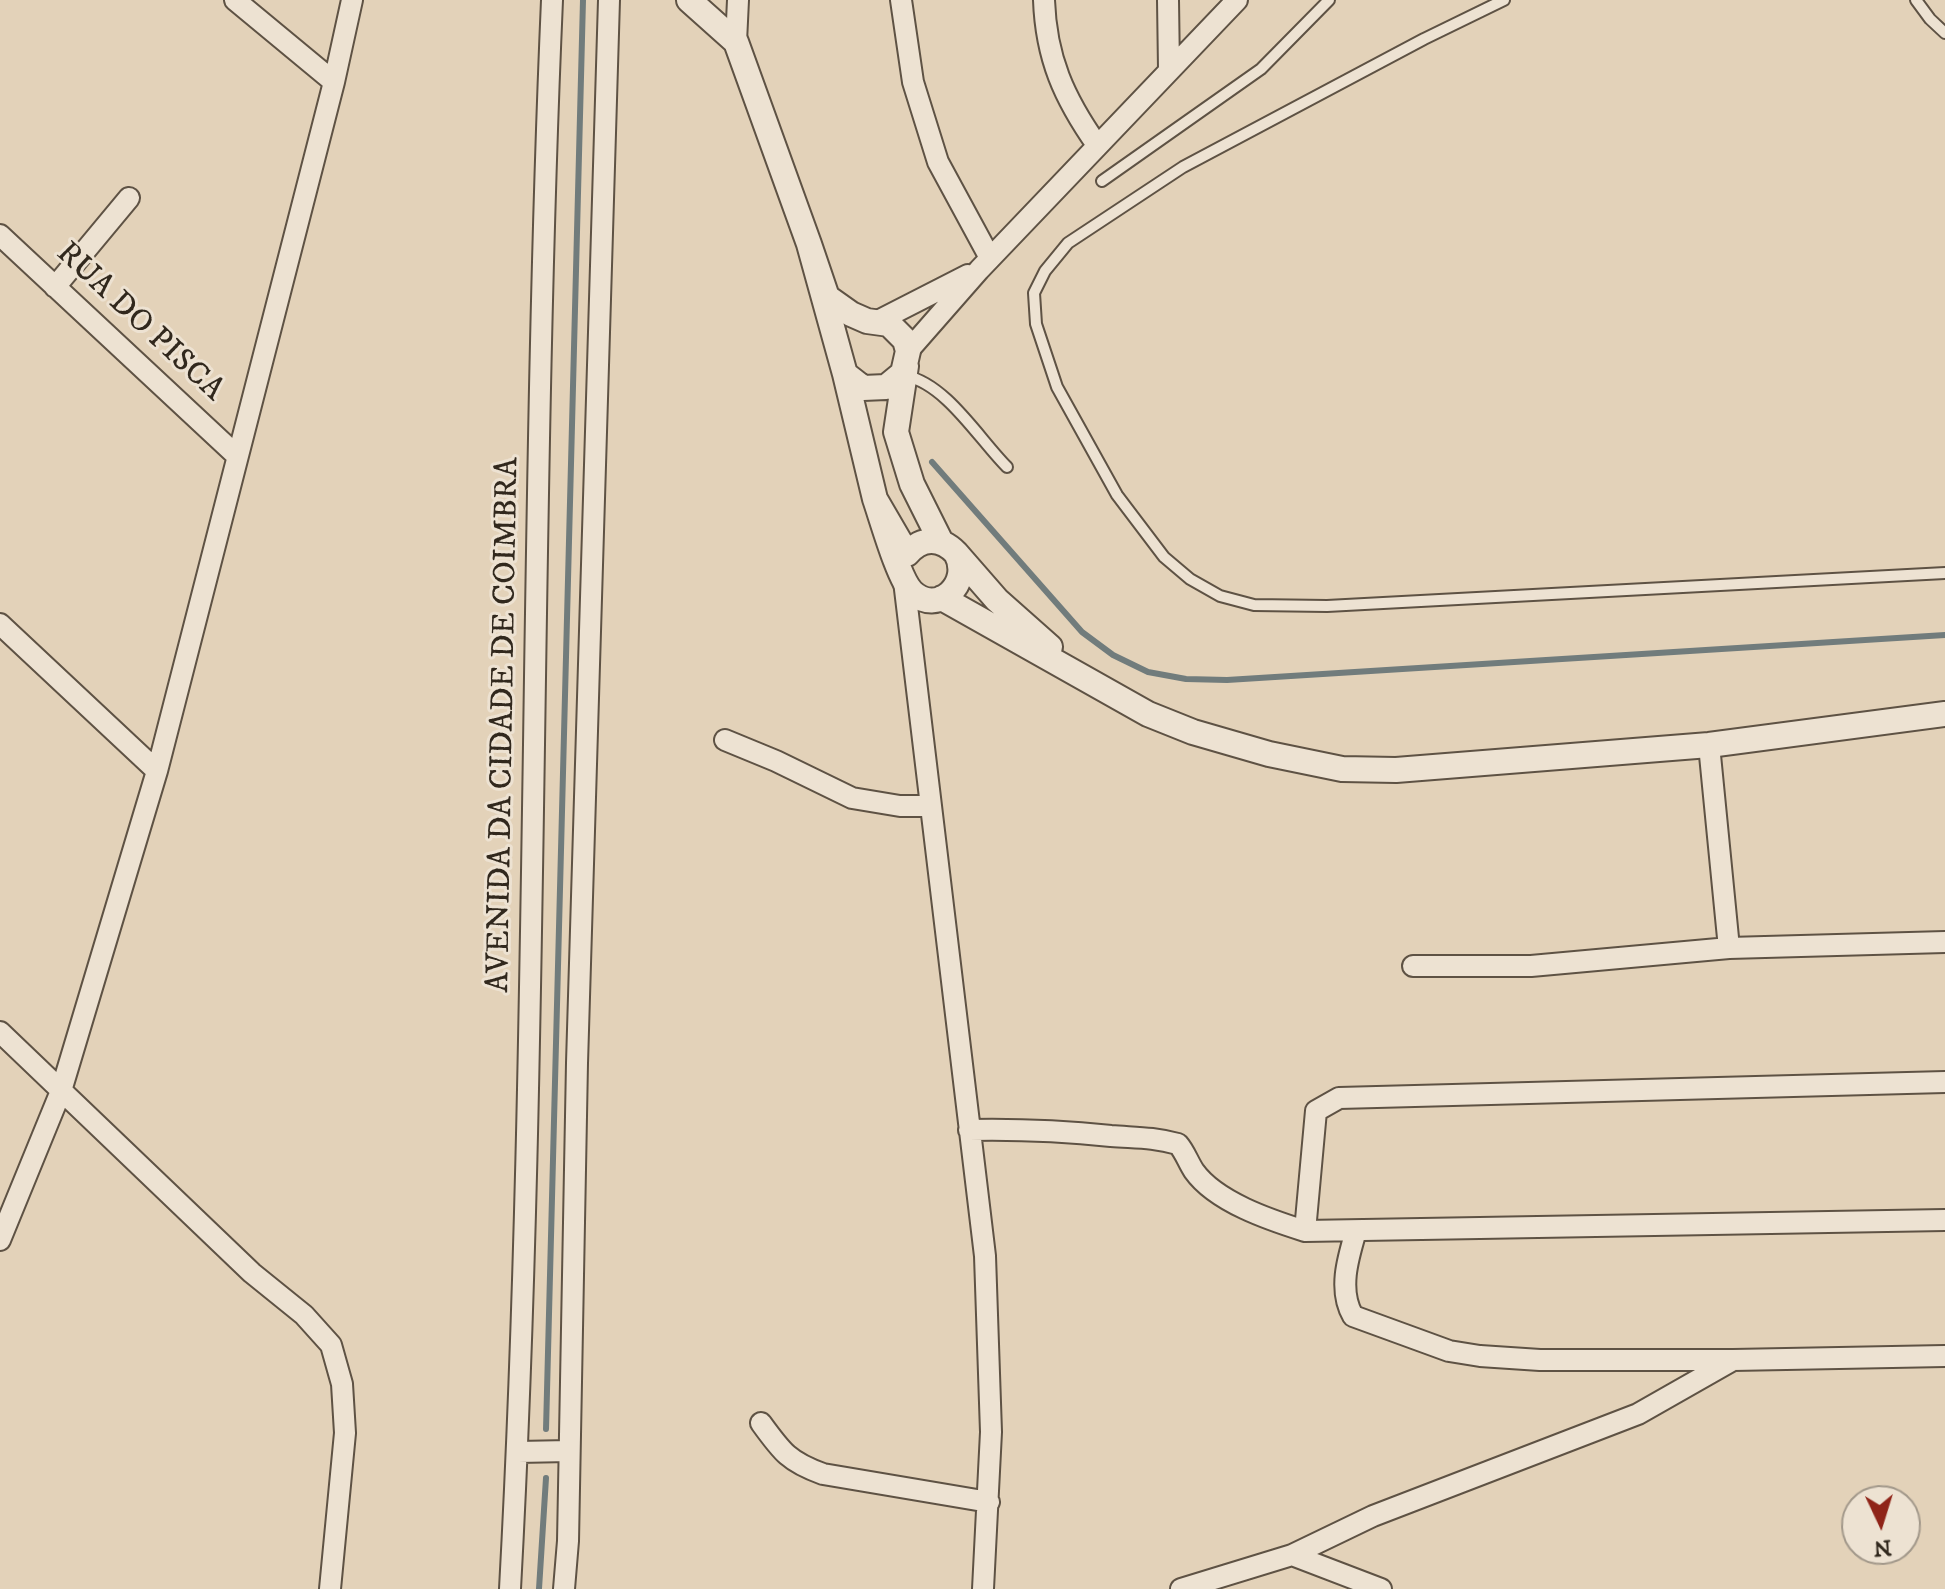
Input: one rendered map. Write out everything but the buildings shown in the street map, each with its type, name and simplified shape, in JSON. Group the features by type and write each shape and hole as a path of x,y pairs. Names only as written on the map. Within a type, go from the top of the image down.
{"street":[{"path":"235,0 334,82"},
{"path":"0,1240 61,1091 157,771 334,82 352,0"},
{"name":"AVENIDA DA CIDADE DE COIMBRA","path":"510,1589 518,1452 545,169 552,0"},
{"path":"564,1589 609,0"},
{"path":"689,0 736,42"},
{"path":"738,0 736,42 827,297 840,308 898,331 906,363 896,432 912,484 948,548 997,600 1044,643 1148,714"},
{"path":"901,0 913,82 938,162 984,264"},
{"path":"1044,0 1051,57 1061,88 1097,145"},
{"path":"1168,0 1169,69"},
{"path":"984,264 848,332 839,352 842,369 863,388 886,387 903,373 906,363 984,264 1237,0"},
{"path":"55,287 129,198"},
{"name":"RUA DO PISCA","path":"0,235 236,455"},
{"path":"809,244 875,499 904,581 915,664 985,1256 990,1344 989,1502 983,1589"},
{"path":"875,499 907,554 922,542 948,548 961,561 960,579 956,587 935,599 915,664"},
{"path":"904,581 918,596 935,599 1148,714 1193,732 1269,754 1342,769 1396,770 1709,745 1945,714"},
{"path":"0,624 157,771"},
{"path":"725,740 852,798 900,806 931,806"},
{"path":"1709,745 1729,948"},
{"path":"1413,966 1531,966 1729,948 1945,942"},
{"path":"0,1032 252,1273 304,1315 331,1345 342,1384 345,1433 330,1589"},
{"path":"1305,1231 1316,1111 1339,1098 1945,1082"},
{"path":"969,1130 1031,1129 1146,1136 1178,1144 1195,1172 1230,1201 1271,1221 1305,1231 1945,1220"},
{"path":"1356,1231 1346,1265 1346,1293 1353,1316 1449,1351 1540,1360 1945,1356"},
{"path":"1181,1589 1292,1555 1373,1516 1638,1414 1733,1360"},
{"path":"761,1423 781,1450 798,1465 823,1474 989,1502"},
{"path":"518,1452 569,1451"},
{"path":"1292,1555 1381,1589"}],"lane":[{"path":"1102,181 1261,69 1329,0"},
{"path":"1504,0 1183,167 1068,243 1045,271 1034,293 1036,324 1057,387 1117,495 1164,557 1190,579 1220,596 1254,605 1327,606 1945,573"},
{"path":"1916,0 1945,33"},
{"path":"906,363 918,379 940,392 1007,467"}],"waterway":[{"path":"546,1429 583,0"},
{"path":"932,462 1082,632 1113,655 1148,672 1186,679 1227,680 1945,635"},
{"path":"539,1589 546,1478"}]}
